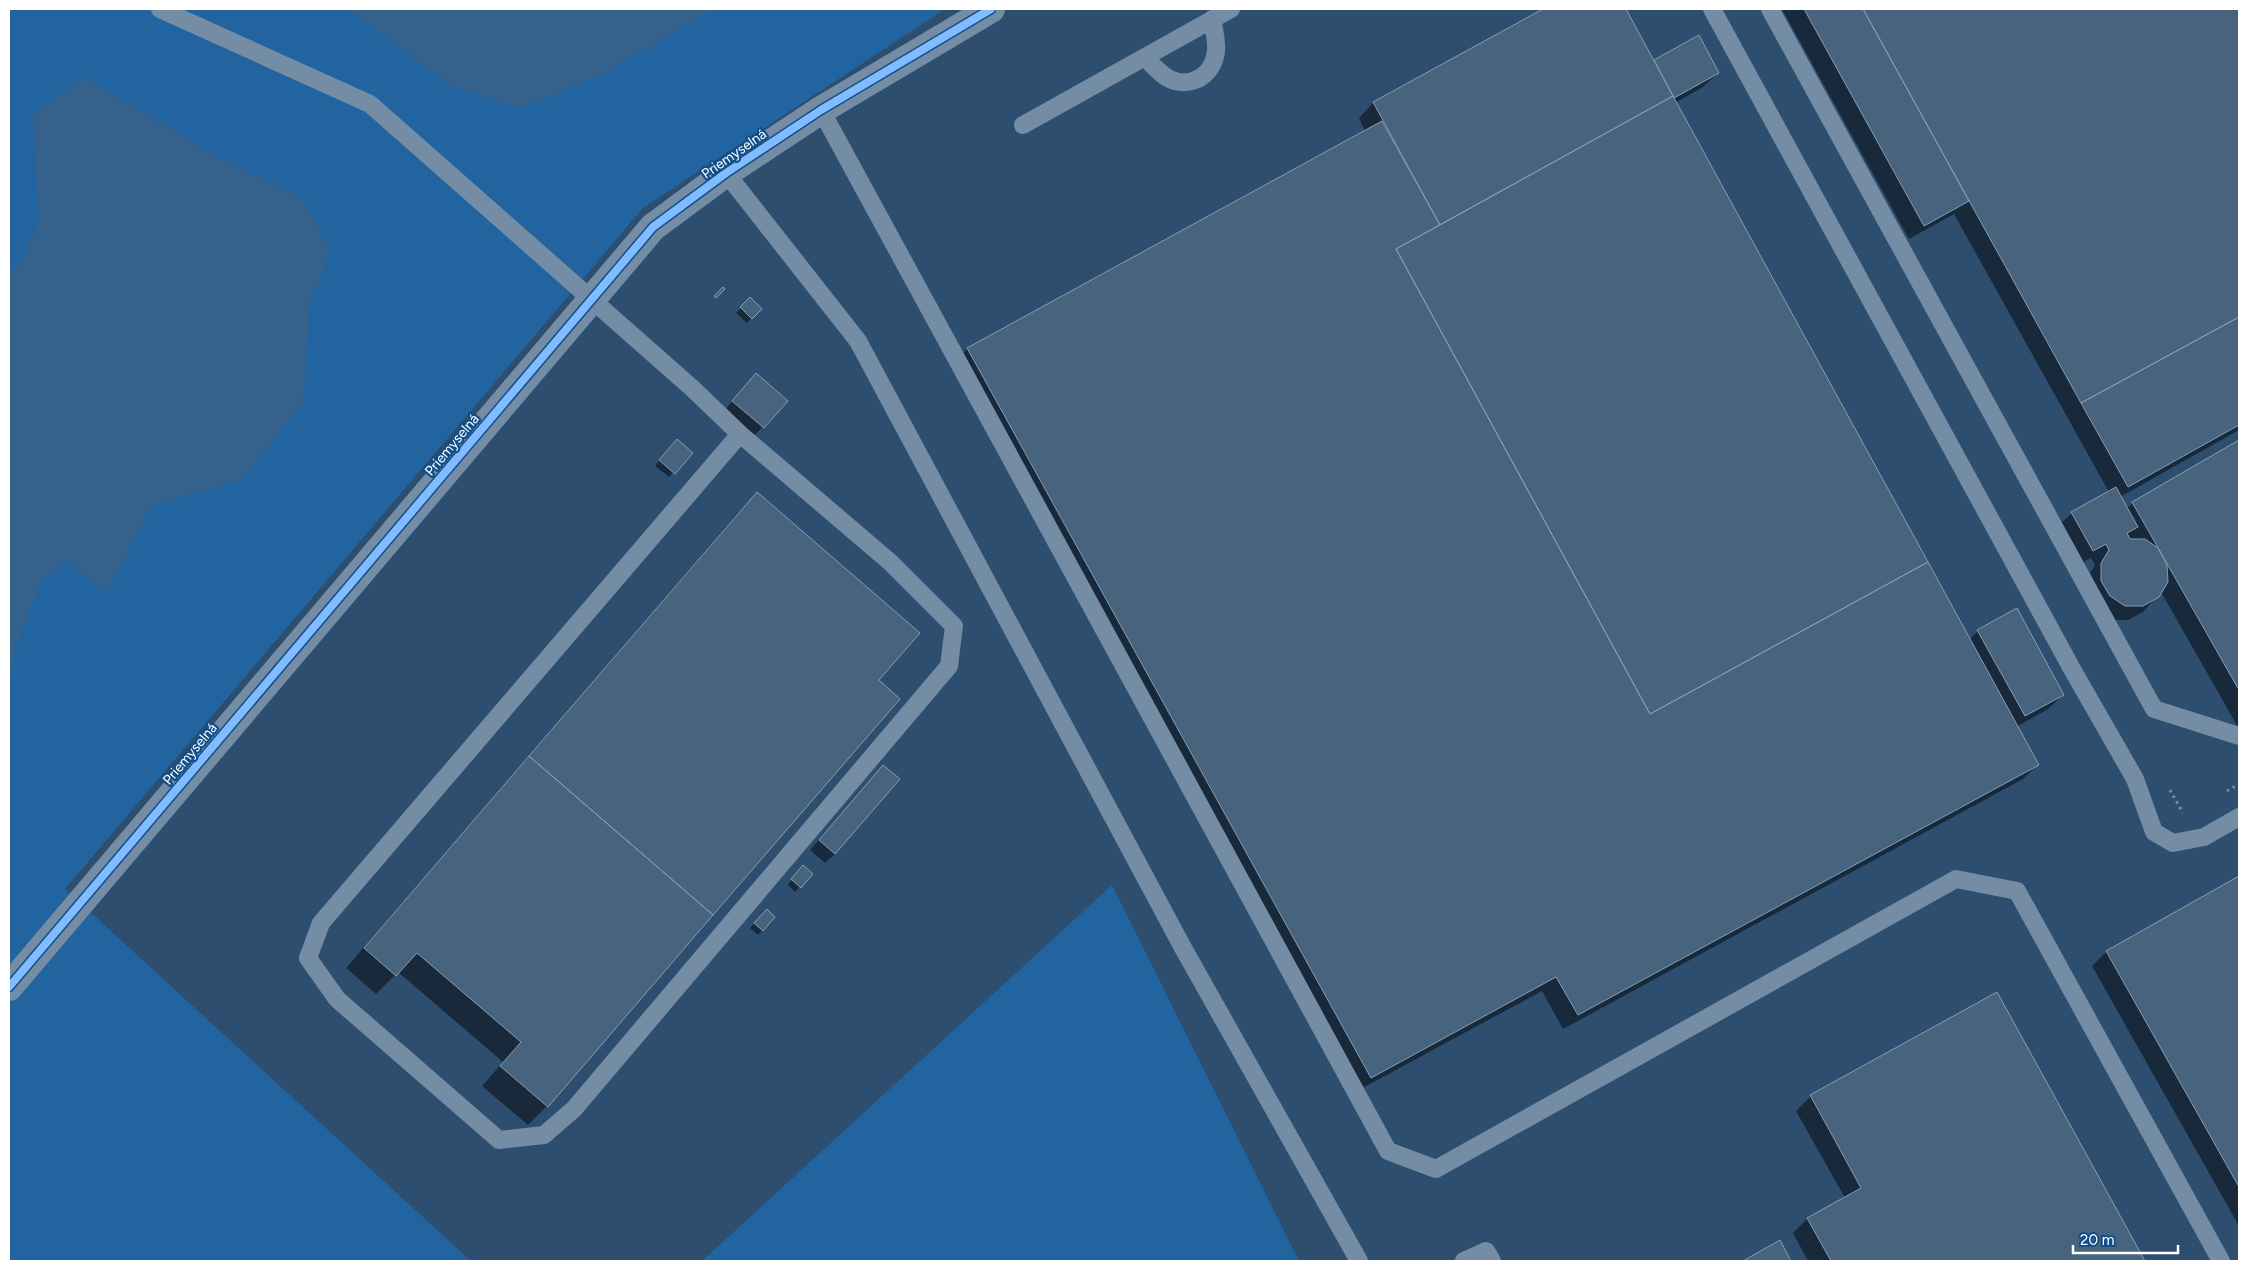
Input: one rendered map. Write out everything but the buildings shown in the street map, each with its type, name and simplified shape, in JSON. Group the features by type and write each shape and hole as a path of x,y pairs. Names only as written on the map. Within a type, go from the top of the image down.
{"street":[{"name":"Priemyselná","path":"9,987 653,228 726,173 821,110 992,9"}],"lane":[{"path":"160,9 370,104 692,388 740,434 890,562 954,626 950,666 574,1109 544,1135 499,1140 337,999 308,958 322,922 740,434"},
{"path":"1023,126 1231,9"},
{"path":"1712,9 2067,661 2135,779 2154,832 2174,843 2204,837 2239,817"},
{"path":"1770,9 2154,709 2239,736"},
{"path":"1145,57 1163,75 1181,83 1198,81 1209,72 1216,52 1212,20"},
{"path":"821,110 1388,1151 1436,1169 1956,879 2017,891 2221,1261"},
{"path":"726,173 858,341 1182,946 1359,1261"},
{"path":"1464,1261 1486,1250 1492,1261"}],"shaded area":[{"path":"9,9 945,9 643,208 65,889 471,1261 9,1261"},
{"path":"347,9 713,9 604,74 519,108 450,85"},
{"path":"82,77 219,158 302,198 330,251 310,304 303,404 241,480 151,506 107,594 68,561 42,580 15,648 9,690 9,269 19,268 39,218 32,116"},
{"path":"1112,885 1299,1261 702,1261"}],"cycle path":[{"path":"9,987 653,227 726,173 821,110 991,9"}]}
